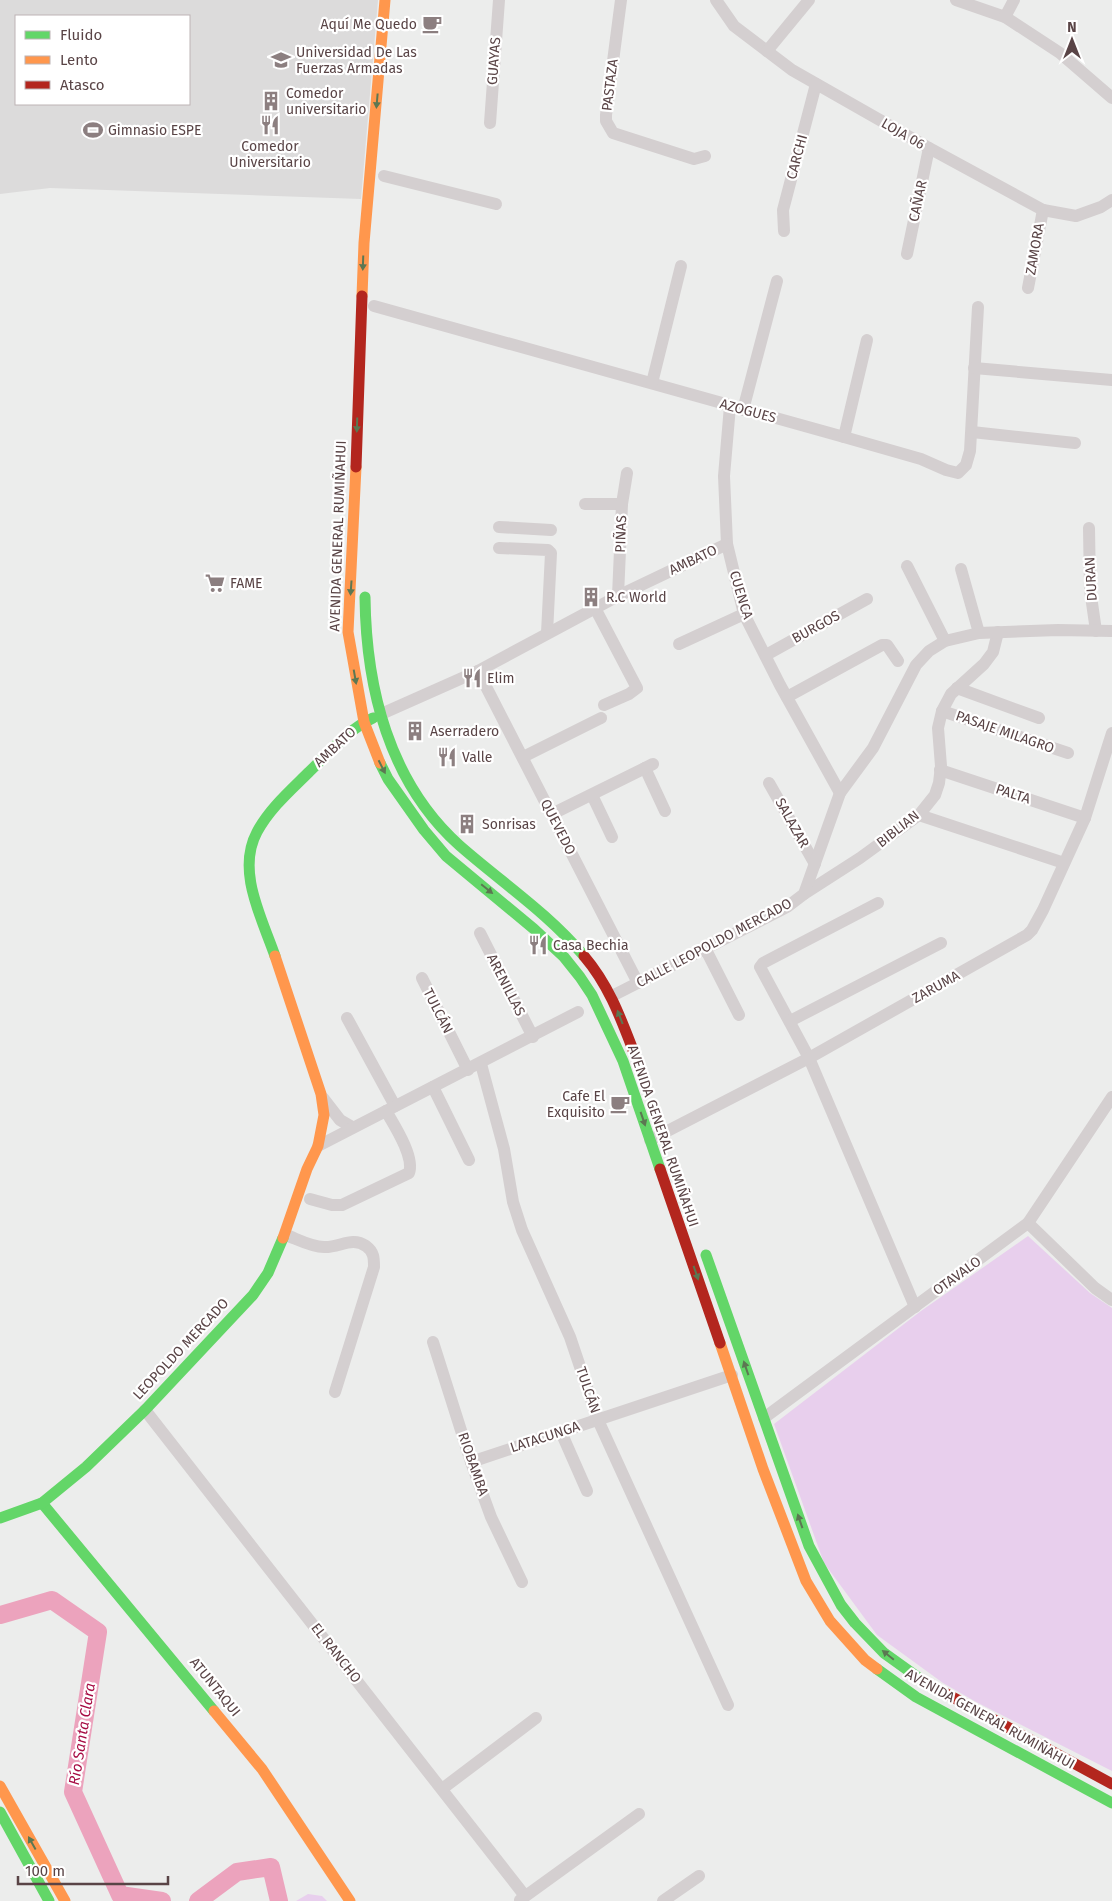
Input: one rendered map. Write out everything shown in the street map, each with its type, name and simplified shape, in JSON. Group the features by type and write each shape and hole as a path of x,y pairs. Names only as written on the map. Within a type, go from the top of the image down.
{"main road":[{"name":"AVENIDA GENERAL RUMIÑAHUI","path":"386,0 364,243 348,632 364,722 376,755 388,779 424,830 446,856 534,929 564,957 592,995 623,1061 763,1469 806,1581 830,1621 866,1660 908,1692 1112,1803"},
{"path":"370,402 374,311"},
{"name":"AVENIDA GENERAL RUMIÑAHUI","path":"365,587 364,626 370,672 379,715 401,769 431,814 448,834 537,910 578,948 602,978 612,996 636,1058"},
{"name":"AMBATO","path":"318,1146 324,1115 321,1094 257,906 249,873 250,859 257,832 274,808 346,734 379,715"},
{"name":"LEOPOLDO MERCADO","path":"0,1518 42,1503 86,1467 145,1410 253,1295 268,1273 286,1235 307,1168 318,1146"},
{"name":"AVENIDA GENERAL RUMIÑAHUI","path":"701,1241 809,1546 829,1587 841,1605 855,1623 884,1653 920,1680 1112,1784"},
{"name":"ATUNTAQUI","path":"42,1503 262,1769 350,1901"},
{"path":"0,1786 65,1901"},
{"path":"0,1812 49,1901"}],"street":[{"name":"GUAYAS","path":"490,123 499,0"},
{"name":"PASTAZA","path":"621,0 606,115 609,128 613,133 694,159 705,156"},
{"name":"LOJA 06","path":"716,0 734,26 792,70 1042,210 1076,216 1101,207 1112,200"},
{"path":"767,51 809,0"},
{"path":"956,0 1005,16 1060,53 1112,98"},
{"path":"1005,16 1014,0"},
{"name":"CARCHI","path":"784,230 784,210 816,84"},
{"name":"CAÑAR","path":"907,254 929,148"},
{"path":"384,176 496,204"},
{"name":"ZAMORA","path":"1028,288 1042,210"},
{"path":"652,383 681,266"},
{"path":"743,410 777,282"},
{"name":"AZOGUES","path":"374,311 652,383 921,459 946,470 958,472 966,465 970,451 978,307"},
{"path":"844,437 868,340"},
{"path":"974,368 1112,380"},
{"name":"CUENCA","path":"730,406 724,476 727,544 744,614 840,793"},
{"path":"972,432 1075,443"},
{"name":"PIÑAS","path":"618,596 622,504 626,473"},
{"path":"585,504 622,504"},
{"path":"499,527 551,530"},
{"name":"DURAN","path":"1089,528 1090,589 1096,631"},
{"path":"524,548 525,529"},
{"name":"AMBATO","path":"379,715 478,671 618,596 727,544"},
{"path":"499,548 548,550 551,553 547,633"},
{"path":"907,566 944,641"},
{"path":"961,568 979,633"},
{"name":"BURGOS","path":"766,655 867,599"},
{"path":"523,757 602,712 636,688 595,608"},
{"path":"679,644 744,614"},
{"name":"CALLE LEOPOLDO MERCADO","path":"612,996 787,907 804,894 840,793 873,748 916,665 929,651 944,641 979,633 1112,631"},
{"name":"BIBLIAN","path":"804,894 860,858 919,815 935,794 939,783 938,728 942,710 951,694 984,664 993,652 998,632"},
{"path":"787,697 882,645 888,645 898,661"},
{"name":"QUEVEDO","path":"478,671 638,983"},
{"path":"957,688 1038,718"},
{"name":"PASAJE MILAGRO","path":"942,710 1068,753"},
{"name":"ZARUMA","path":"650,1140 809,1058 1021,939 1032,930 1085,818 1112,733"},
{"path":"552,814 649,766 665,810"},
{"name":"PALTA","path":"940,770 1085,818"},
{"name":"SALAZAR","path":"769,783 815,864"},
{"path":"592,794 612,837"},
{"path":"919,815 1064,863"},
{"path":"878,903 760,967 809,1058 915,1307"},
{"name":"ARENILLAS","path":"480,933 533,1037"},
{"path":"790,1021 940,943"},
{"path":"705,948 739,1015"},
{"name":"TULCÁN","path":"422,978 468,1070"},
{"path":"318,1146 352,1127 481,1064 578,1012"},
{"path":"310,1199 332,1205 342,1205 409,1172 411,1168 390,1109 347,1018"},
{"name":"TULCÁN","path":"481,1064 504,1149 513,1202 522,1230 570,1337 598,1420 728,1705"},
{"path":"433,1087 469,1160"},
{"path":"321,1094 332,1112 340,1120 352,1127"},
{"name":"OTAVALO","path":"764,1418 1028,1223 1112,1097"},
{"path":"1028,1223 1095,1288 1112,1300"},
{"path":"286,1235 324,1247 355,1242 363,1244 370,1249 374,1258 374,1267 335,1392"},
{"name":"RIOBAMBA","path":"433,1342 471,1462 491,1517 522,1582"},
{"name":"LATACUNGA","path":"471,1462 732,1375"},
{"name":"EL RANCHO","path":"145,1410 442,1789 522,1899"},
{"path":"562,1432 587,1490"},
{"path":"442,1789 536,1718"},
{"path":"522,1899 639,1814"},
{"path":"663,1901 699,1876"}],"shaded area":[{"name":"Universidad De Las Fuerzas Armadas","path":"0,0 378,0 361,199 50,188 0,194"},
{"path":"1028,1236 1090,1293 1112,1308 1112,1771 978,1703 943,1683 877,1635 824,1563 774,1424 921,1311"},
{"path":"308,1894 322,1896 327,1901 296,1901"}],"waterway":[{"name":"Río Santa Clara","path":"0,1615 52,1600 98,1632 73,1792 120,1895 162,1901"},
{"name":"Río Santa Clara","path":"198,1901 237,1872 271,1867 279,1901"}],"traffic: fast":[{"path":"365,597 366,631 377,699 386,732 399,763 415,792 435,820 459,845 540,912 584,956"},
{"path":"275,956 258,910 250,878 249,862 251,847 257,832 281,800 332,749 347,735 373,718"},
{"path":"380,763 388,779 424,830 446,856 534,929 564,957 580,977 592,995 623,1061 660,1169"},
{"path":"0,1518 42,1503 86,1467 145,1410 253,1295 268,1273 283,1238"},
{"path":"706,1255 809,1546 841,1605 855,1623 884,1653 923,1681"},
{"path":"42,1503 214,1711"},
{"path":"877,1669 916,1697 1112,1803"},
{"path":"0,1812 49,1901"}],"traffic: slow":[{"path":"362,296 364,243 385,0"},
{"path":"356,467 348,632 364,722 380,763"},
{"path":"275,956 321,1094 324,1115 318,1146 307,1169 283,1238"},
{"path":"720,1343 763,1469 806,1581 830,1621 865,1660 877,1669"},
{"path":"214,1711 262,1769 350,1901"},
{"path":"0,1786 65,1901"}],"traffic: jam":[{"path":"356,467 362,296"},
{"path":"584,956 607,989 633,1050"},
{"path":"660,1169 720,1343"},
{"path":"923,1681 1112,1784"}],"place":[{"name":"Aquí Me Quedo","path":"432,24"},
{"name":"Universidad De Las Fuerzas Armadas","path":"281,60"},
{"name":"Comedor universitario","path":"271,101"},
{"name":"Comedor Universitario","path":"270,125"},
{"name":"Gimnasio ESPE","path":"93,130"},
{"name":"FAME","path":"215,583"},
{"name":"R.C World","path":"591,597"},
{"name":"Elim","path":"472,678"},
{"name":"Aserradero","path":"415,731"},
{"name":"Valle","path":"447,757"},
{"name":"Sonrisas","path":"467,824"},
{"name":"Casa Bechia","path":"538,945"},
{"name":"Cafe El Exquisito","path":"620,1104"}]}
